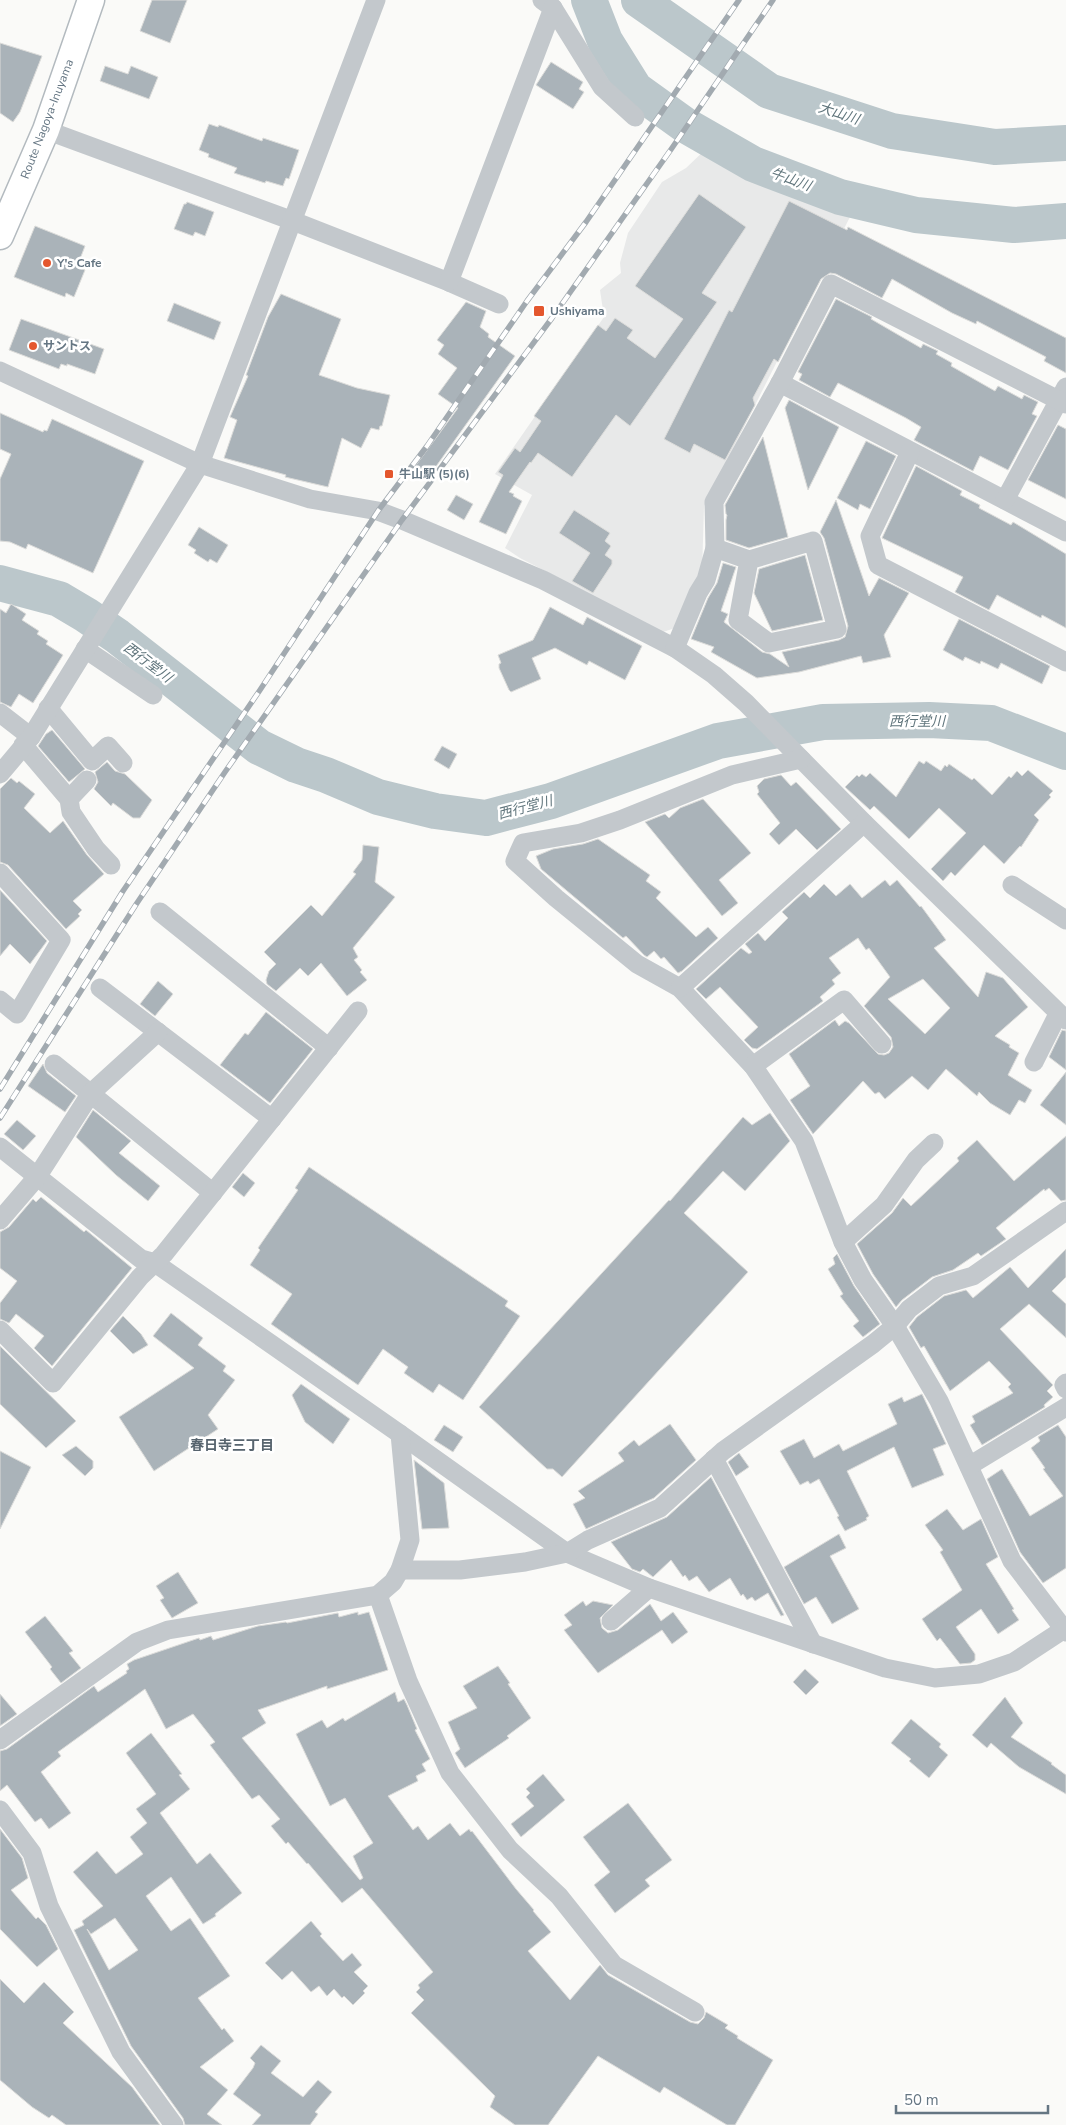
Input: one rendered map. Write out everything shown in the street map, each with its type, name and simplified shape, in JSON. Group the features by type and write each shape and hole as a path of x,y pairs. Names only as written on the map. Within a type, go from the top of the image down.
{"main road":[{"name":"Route Nagoya-Inuyama","path":"0,236 46,130 91,0"}],"street":[{"path":"0,774 27,741 200,464 376,0"},
{"path":"449,282 547,4"},
{"path":"547,4 602,87 635,117"},
{"path":"46,130 293,221 449,282 499,304"},
{"path":"675,648 706,580 715,548 714,502 780,383 830,284 1064,397 1005,500"},
{"path":"0,371 200,464 310,499 378,511 402,520 543,580 675,648 714,676 746,703 864,823 1062,1017 1034,1062"},
{"path":"780,383 1066,532"},
{"path":"910,452 870,536 878,565 1066,662"},
{"path":"715,548 749,560 813,541 837,629 769,643 738,620 749,560"},
{"path":"88,644 153,695"},
{"path":"48,708 92,761 108,746 123,763"},
{"path":"0,713 27,741 68,799 71,812 96,849 111,865"},
{"path":"0,1146 141,1259 155,1264 400,1434 567,1553 649,1588 885,1668 935,1678 979,1674 1014,1662 1065,1630 1012,1561 940,1401 895,1326 863,1280 843,1242 804,1141 753,1066 680,988 637,964 556,898 515,861 522,843 581,833 620,820 732,776 797,756"},
{"path":"68,799 87,780"},
{"path":"680,988 864,823"},
{"path":"0,873 61,940 17,1014 0,1000"},
{"path":"1012,885 1066,920"},
{"path":"160,912 329,1048"},
{"path":"100,988 272,1119"},
{"path":"753,1066 844,1000 882,1044"},
{"path":"0,1330 52,1384 140,1278 155,1264 358,1011"},
{"path":"0,1220 37,1176 91,1093 158,1032"},
{"path":"54,1064 213,1193"},
{"path":"843,1242 884,1205 916,1160 934,1143"},
{"path":"400,1570 460,1570 525,1562 567,1553 588,1540 660,1508 714,1459 768,1418 873,1344 895,1326 909,1309 939,1286 973,1276 1066,1211"},
{"path":"1066,1383 1064,1384 1066,1389"},
{"path":"969,1466 1066,1406"},
{"path":"0,1740 137,1642 168,1630 378,1595 393,1582 400,1570 410,1540 400,1434"},
{"path":"714,1459 813,1644"},
{"path":"611,1621 649,1588"},
{"path":"378,1595 408,1680 450,1773 510,1850 558,1896 614,1964 695,2012"},
{"path":"0,1810 32,1853 49,1906 121,2052 174,2125"}],"shaded area":[{"path":"707,148 747,173 852,213 704,506 702,574 675,628 663,632 520,558 505,548 532,495 495,474 604,317 600,290 621,273 620,263 628,233 662,182 686,168"}],"building":[{"path":"152,0 187,0 170,43 140,31"},
{"path":"0,43 42,56 20,112 13,122 0,113"},
{"path":"551,62 583,82 579,89 584,92 573,109 536,85"},
{"path":"105,66 128,74 131,66 158,77 149,99 100,81"},
{"path":"209,124 218,127 219,125 262,141 263,138 299,150 289,179 286,178 283,186 266,181 265,183 234,173 237,168 208,157 209,154 199,150"},
{"path":"699,194 746,227 702,293 717,302 630,426 616,415 572,477 538,453 509,492 522,501 506,534 479,522 503,475 498,472 515,448 520,452 541,421 534,416 598,325 606,331 615,318 633,330 627,338 655,358 683,319 635,286"},
{"path":"789,201 847,230 848,227 1066,338 1066,373 1044,361 1046,357 977,321 976,324 952,313 892,279 882,298 836,274 830,273 821,279 778,362 774,359 753,398 755,405 725,460 694,444 690,453 664,439 729,310 732,312"},
{"path":"187,202 214,212 205,236 195,232 193,236 174,229 184,204"},
{"path":"35,226 85,246 77,267 85,270 74,297 66,293 65,297 14,277"},
{"path":"281,294 341,319 319,375 357,388 390,395 382,426 380,426 379,430 371,428 361,448 342,438 328,487 285,477 286,475 224,458 237,420 230,417 248,376 246,375 268,317"},
{"path":"836,299 872,317 871,319 921,348 923,344 938,351 936,354 952,363 951,366 995,391 998,386 1022,399 1024,395 1038,402 1032,414 1037,416 1008,470 980,456 973,471 914,440 921,427 906,418 838,383 830,397 799,380 802,374 798,372"},
{"path":"466,302 486,311 480,327 489,334 488,337 515,356 427,479 414,468 458,408 438,394 457,368 438,354 444,345 437,340"},
{"path":"174,303 221,322 214,340 167,321"},
{"path":"21,319 104,349 95,374 67,364 67,366 61,364 59,369 9,350"},
{"path":"789,400 839,427 808,490 785,408"},
{"path":"0,413 43,432 44,430 47,431 52,419 144,461 93,573 28,544 26,549 10,542 0,541 0,479 11,454 0,449"},
{"path":"1058,425 1066,429 1066,499 1028,480"},
{"path":"763,437 788,537 749,548 726,540 727,515 725,505"},
{"path":"866,441 896,456 870,509 860,504 858,510 837,498"},
{"path":"916,466 962,491 960,495 980,505 979,508 1011,525 1013,522 1066,554 1066,628 1042,615 1041,618 997,595 989,610 955,592 963,577 882,538"},
{"path":"456,495 473,504 464,520 447,510"},
{"path":"836,500 869,596 879,578 909,593 884,635 891,657 863,663 861,656 799,672 757,678 711,652 714,647 691,639 708,598 717,583 723,563 736,567 721,611 728,614 724,622 762,652 770,654 789,667 782,652 839,640 845,637 848,626 824,538 820,532"},
{"path":"574,510 610,533 605,541 611,546 605,555 612,560 612,564 593,593 572,581 590,553 559,533"},
{"path":"199,527 228,545 217,563 210,559 208,562 194,553 196,550 188,545"},
{"path":"805,555 823,620 772,631 754,593 759,569"},
{"path":"11,604 26,614 22,620 39,631 37,634 48,641 46,644 63,655 33,703 19,694 11,707 0,702 0,609 6,613"},
{"path":"550,607 583,625 587,617 642,646 625,680 589,661 587,665 555,648 532,658 541,679 511,692 499,668 501,663 498,655 533,640"},
{"path":"959,619 1050,666 1042,684 1001,663 998,669 981,661 980,664 965,657 963,661 943,650"},
{"path":"52,730 85,769 69,782 38,746 46,734"},
{"path":"442,746 457,754 449,769 434,760"},
{"path":"919,761 924,764 926,761 941,771 945,765 947,767 949,764 972,780 974,778 992,795 1009,776 1011,778 1017,771 1022,776 1028,770 1053,791 1049,795 1051,797 1034,815 1039,820 1021,847 1004,864 984,845 955,876 951,872 943,881 931,869 966,833 939,808 909,839 874,806 870,810 845,787 857,775 859,777 862,774 866,777 870,773 896,797"},
{"path":"107,762 115,771 125,774 152,800 140,818 133,818 113,803 111,806 94,789 98,782 95,772"},
{"path":"781,775 791,786 796,782 841,829 817,850 796,829 779,845 769,834 780,823 757,794 759,792 757,786 764,779"},
{"path":"11,778 17,783 19,781 35,794 24,808 50,833 63,821 87,855 104,874 73,901 82,910 78,914 80,916 66,929 8,865 0,862 0,789"},
{"path":"703,799 751,853 719,880 738,903 722,916 645,822 665,814 669,818 680,808"},
{"path":"598,839 650,875 646,881 661,892 656,898 696,937 708,927 718,938 682,971 678,973 664,957 661,959 654,951 647,957 644,955 626,936 623,938 541,869 536,856 553,849 583,844"},
{"path":"363,845 379,847 375,882 395,897 353,948 358,957 354,960 362,970 360,972 367,980 347,996 321,963 308,976 300,968 276,991 267,984 266,980 269,971 276,964 264,952 311,905 322,916 356,874 353,872 362,860"},
{"path":"885,880 890,886 897,880 921,906 946,940 934,948 978,997 986,972 1003,978 1028,1007 995,1036 1019,1053 1008,1075 1032,1090 1025,1103 1019,1100 1010,1115 990,1103 979,1092 977,1096 946,1069 928,1090 912,1076 885,1099 879,1092 875,1094 863,1081 813,1134 790,1100 810,1086 789,1054 835,1020 839,1026 845,1021 849,1023 878,1054 884,1055 889,1053 893,1047 891,1037 864,1006 890,977 869,948 866,950 858,938 829,958 841,973 832,980 835,984 820,997 823,1001 757,1049 752,1048 744,1040 758,1027 720,987 706,999 696,989 741,948 749,954 752,952 745,944 758,933 765,941 788,918 782,912 804,892 810,898 824,884 836,896 850,884 862,898","holes":["923,979 950,1008 925,1034 888,999"]},
{"path":"0,890 47,941 30,964 10,944 0,956"},
{"path":"158,981 173,994 155,1016 140,1004"},
{"path":"266,1012 313,1049 270,1103 220,1065 245,1033 248,1035"},
{"path":"1062,1030 1066,1031 1066,1070 1049,1057"},
{"path":"43,1064 47,1073 76,1096 65,1112 28,1086"},
{"path":"1066,1072 1066,1125 1040,1105"},
{"path":"93,1110 131,1141 119,1153 160,1186 148,1201 116,1175 76,1137"},
{"path":"770,1113 790,1141 745,1191 723,1171 684,1213 748,1272 562,1477 553,1469 547,1469 479,1407 670,1201 743,1117 752,1125"},
{"path":"17,1120 36,1136 23,1150 4,1134"},
{"path":"1066,1136 1066,1200 1061,1201 1049,1188 1045,1191 1044,1189 996,1228 1006,1239 981,1256 978,1253 953,1270 932,1277 902,1300 896,1307 873,1274 857,1244 892,1213 903,1198 911,1206 959,1161 957,1158 977,1140 1014,1181"},
{"path":"309,1167 508,1301 505,1306 520,1316 463,1400 439,1384 433,1393 404,1373 408,1367 383,1349 358,1385 271,1324 292,1294 250,1265 260,1250 258,1248 298,1190 295,1188"},
{"path":"243,1173 255,1183 244,1197 232,1187"},
{"path":"41,1197 84,1232 86,1230 132,1268 52,1366 34,1348 44,1336 16,1314 9,1323 0,1319 0,1303 17,1281 0,1268 0,1232 9,1227 33,1199 36,1202"},
{"path":"1066,1249 1066,1277 1052,1291 1066,1304 1066,1338 1029,1304 1000,1329 1053,1385 1047,1391 1053,1397 1044,1405 1045,1407 982,1445 970,1425 975,1422 972,1416 1013,1393 1008,1387 1011,1384 989,1361 950,1391 924,1346 921,1348 909,1327 917,1317 944,1296 966,1290 973,1298 1010,1267 1028,1288"},
{"path":"837,1254 854,1286 880,1324 863,1337 853,1326 859,1321 840,1296 843,1294 828,1269 835,1264 833,1258"},
{"path":"171,1313 203,1338 198,1345 226,1366 223,1371 235,1380 208,1415 218,1429 154,1471 119,1417 194,1368 153,1336"},
{"path":"123,1316 141,1334 148,1345 133,1354 110,1331"},
{"path":"0,1346 76,1421 46,1448 0,1404"},
{"path":"301,1384 350,1419 333,1444 305,1422 292,1395"},
{"path":"922,1394 946,1444 933,1449 944,1475 912,1488 894,1447 847,1471 869,1516 866,1518 867,1520 845,1531 819,1479 810,1484 808,1481 800,1485 780,1451 804,1439 814,1458 839,1444 843,1451 897,1424 888,1404 902,1397 904,1402"},
{"path":"670,1424 696,1460 654,1498 586,1529 573,1504 585,1498 578,1491 624,1461 618,1453 634,1440 639,1446"},
{"path":"444,1425 463,1437 453,1452 434,1440"},
{"path":"1058,1425 1066,1437 1066,1568 1043,1583 1020,1552 987,1479 1002,1469 1030,1516 1063,1496 1043,1469 1045,1468 1031,1448 1040,1441 1038,1437"},
{"path":"76,1446 93,1461 93,1468 85,1476 62,1455"},
{"path":"0,1451 31,1467 0,1529"},
{"path":"739,1453 749,1467 736,1476 728,1462"},
{"path":"414,1460 444,1483 449,1528 422,1529"},
{"path":"711,1477 784,1615 781,1616 768,1593 755,1601 752,1597 747,1600 743,1594 741,1596 730,1578 709,1592 697,1576 689,1581 685,1575 683,1577 671,1560 653,1577 643,1569 640,1572 632,1569 611,1542 667,1517"},
{"path":"947,1509 963,1530 981,1519 998,1557 986,1564 1019,1620 998,1634 981,1609 956,1627 975,1654 975,1660 971,1663 960,1664 940,1638 937,1641 922,1619 962,1590 940,1552 943,1550 925,1525"},
{"path":"839,1534 846,1548 830,1556 859,1609 832,1624 816,1597 804,1604 784,1567"},
{"path":"178,1572 198,1603 172,1618 160,1600 164,1598 156,1586"},
{"path":"583,1601 586,1606 593,1601 613,1605 600,1618 602,1628 608,1633 618,1630 650,1604 661,1621 673,1612 688,1632 672,1644 662,1630 598,1673 564,1630 572,1625 564,1615"},
{"path":"358,1612 358,1615 369,1612 388,1670 327,1689 327,1686 258,1710 266,1723 242,1738 360,1880 363,1878 353,1856 373,1843 345,1798 330,1806 296,1734 322,1720 327,1728 343,1718 345,1721 395,1692 398,1702 404,1699 417,1729 415,1730 430,1759 422,1764 426,1771 416,1776 418,1781 388,1796 413,1830 418,1826 428,1840 450,1823 460,1836 469,1829 472,1831 551,1932 528,1951 570,2000 600,1965 608,1975 690,2022 698,2024 704,2018 706,2012 728,2025 725,2028 738,2036 737,2038 773,2060 735,2125 727,2125 664,2087 660,2093 598,2056 548,2125 515,2125 490,2107 495,2096 411,2013 424,2000 416,1992 420,1988 418,1985 433,1972 362,1888 342,1903 308,1863 288,1842 286,1844 271,1826 280,1819 259,1795 252,1799 210,1745 215,1742 193,1714 166,1729 145,1689 58,1752 61,1756 41,1772 71,1813 49,1829 41,1818 35,1822 7,1785 0,1791 0,1751 7,1749 94,1686 98,1692 127,1673 126,1671 129,1669 127,1664 134,1660 199,1638 200,1640 211,1636 213,1640 258,1626 287,1623 338,1613 339,1617"},
{"path":"45,1616 73,1651 69,1653 81,1668 61,1683 50,1669 52,1667 25,1632"},
{"path":"498,1666 531,1718 507,1736 509,1738 465,1768 455,1753 460,1749 448,1722 477,1708 463,1686"},
{"path":"805,1669 819,1682 806,1695 793,1682"},
{"path":"0,1694 17,1714 0,1726"},
{"path":"1005,1697 1023,1723 1011,1737 1052,1763 1066,1775 1066,1794 1019,1767 991,1743 987,1748 972,1735"},
{"path":"911,1719 941,1744 939,1747 948,1755 929,1778 909,1761 911,1759 891,1743"},
{"path":"151,1733 182,1774 179,1775 190,1789 160,1813 197,1864 210,1853 242,1893 215,1914 216,1916 203,1924 171,1877 146,1896 171,1931 190,1918 230,1976 198,1998 222,2030 224,2028 234,2041 200,2067 228,2090 207,2114 222,2125 185,2125 183,2118 131,2046 74,1930 84,1925 82,1921 103,1906 73,1872 97,1851 116,1874 143,1854 130,1837 147,1823 136,1809 156,1794 126,1753","holes":["115,1918 138,1950 109,1970 87,1929 91,1934"]},
{"path":"543,1774 565,1800 521,1837 511,1824 534,1806 526,1797 530,1793 526,1789"},
{"path":"628,1803 672,1860 645,1880 650,1886 615,1913 594,1885 610,1872 583,1837"},
{"path":"0,1829 22,1858 28,1878 11,1890 36,1919 38,1917 46,1925 58,1949 37,1967 0,1929"},
{"path":"311,1921 322,1934 320,1936 343,1961 352,1953 362,1965 354,1972 368,1986 363,1991 365,1993 353,2005 344,1996 342,1998 334,1989 327,1996 319,1986 311,1992 292,1971 282,1980 265,1963"},
{"path":"0,1979 24,2003 44,1982 74,2012 63,2023 132,2087 160,2125 66,2125 52,2115 49,2118 32,2107 0,2080"},
{"path":"261,2045 281,2061 271,2073 303,2097 318,2080 332,2092 315,2112 318,2114 310,2125 252,2125 261,2115 233,2094 253,2068 255,2063 250,2058"}],"waterway":[{"name":"牛山川","path":"589,0 605,41 635,89 685,125 753,164 840,197 916,215 1014,225 1066,221"},
{"name":"大山川","path":"639,0 769,91 892,131 995,147 1066,143"},
{"name":"西行堂川","path":"0,583 59,599 86,615 117,636 259,747 296,765 326,775 378,797 435,811 486,818 551,801 718,741 823,722 929,720 991,723 1066,752"}],"railway":[{"path":"0,1089 123,891 260,690 378,511 427,446 527,301 586,222 739,0"},
{"path":"0,1118 137,903 225,772 402,520 552,318 672,148 773,0"}],"place":[{"name":"Y's Cafe","path":"47,263"},
{"name":"Ushiyama","path":"539,311"},
{"name":"サントス","path":"33,346"},
{"name":"牛山駅 (5)(6)","path":"389,474"}],"district":[{"name":"春日寺三丁目","path":"232,1445"}]}
